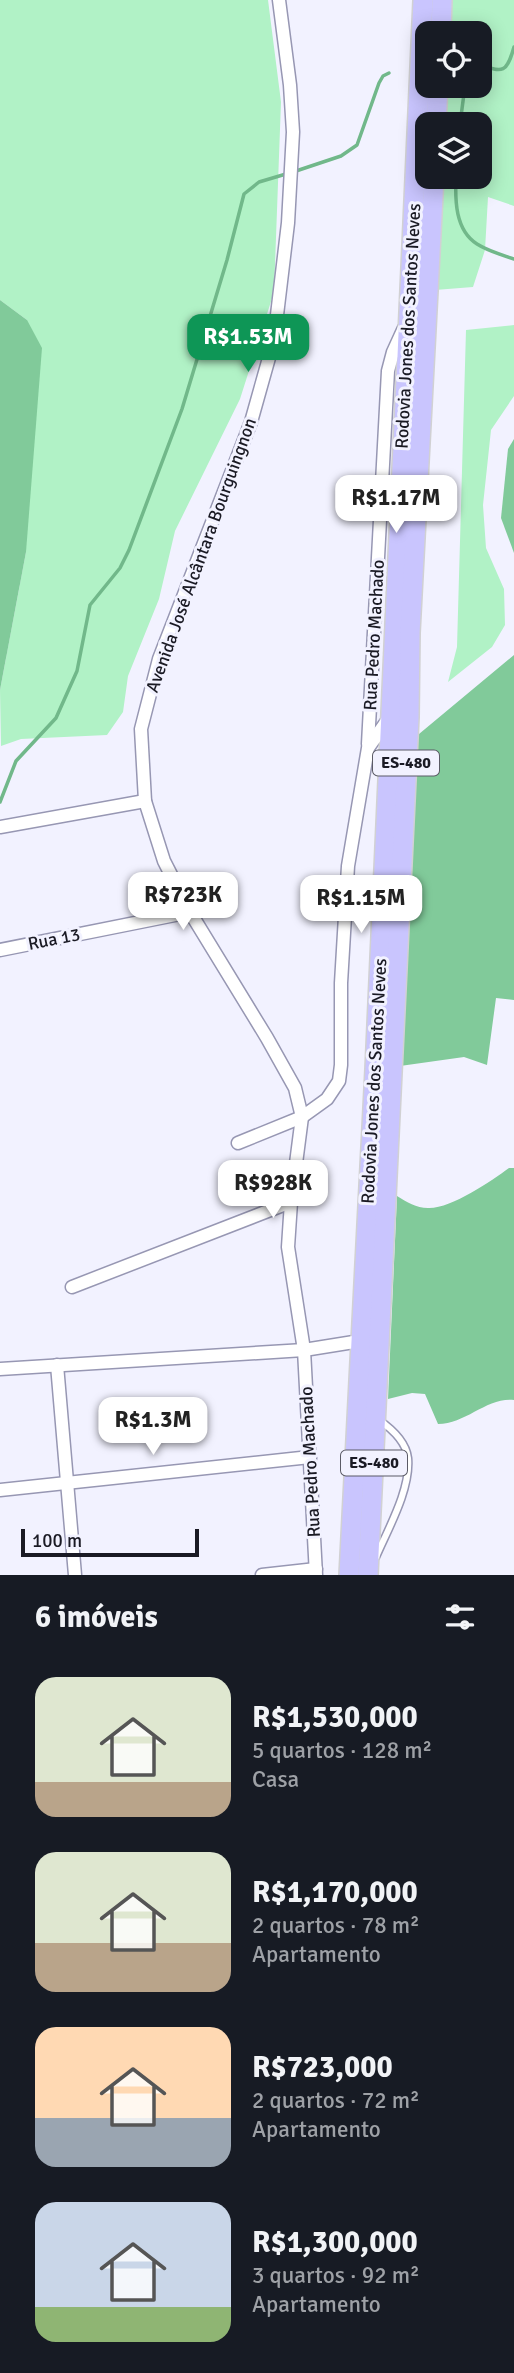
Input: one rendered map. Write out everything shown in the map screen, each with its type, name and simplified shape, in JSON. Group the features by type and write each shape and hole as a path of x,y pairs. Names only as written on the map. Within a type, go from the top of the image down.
{"main road":[{"name":"Rodovia Jones dos Santos Neves","path":"368,1575 367,1414 360,1341 370,1179 423,0"},
{"path":"441,21 442,0"},
{"name":"Rodovia Jones dos Santos Neves","path":"349,1575 367,1414 409,717 411,620 433,189"}],"street":[{"name":"Avenida José Alcântara Bourguingnon","path":"279,0 293,132 288,223 274,340 251,422 168,636 149,694 142,729 145,801 164,861 191,912 295,1088 302,1117"},
{"name":"Rua Pedro Machado","path":"238,1143 302,1117 327,1099 339,1081 341,983 348,866 368,748 388,371 393,352 409,317"},
{"name":"Rua Pedro Machado","path":"368,748 389,718"},
{"path":"0,827 145,801"},
{"name":"Rua 13","path":"0,949 191,912"},
{"path":"72,1287 291,1202 302,1117"},
{"name":"Rua Pedro Machado","path":"291,1202 288,1247 304,1350 316,1572"},
{"path":"0,1368 304,1350 360,1341"},
{"path":"57,1365 75,1575"},
{"path":"0,1490 310,1457"},
{"path":"262,1575 316,1572"}],"lane":[{"path":"367,1414 399,1438 408,1458 405,1483 396,1511 368,1575"}],"green space":[{"path":"0,0 268,0 281,102 274,292 240,399 175,531 159,599 128,676 123,712 107,735 21,739 1,746 0,690 26,552 27,320 0,300"},
{"path":"450,0 514,0 514,206 488,197 485,250 473,287 435,290 441,189 492,189 492,112 446,112 446,98 492,98 492,21 449,21"},
{"path":"0,300 27,320 42,348 26,552 0,690"},
{"path":"514,325 514,396 491,430 483,505 486,548 504,589 505,625 492,647 448,682 457,647 466,330"},
{"path":"514,439 514,553 501,518 508,449"},
{"path":"514,655 514,1000 496,998 487,1065 464,1057 400,1066 413,739"},
{"path":"509,1168 514,1168 514,1400 495,1402 458,1420 438,1424 425,1394 412,1393 388,1399 397,1196 420,1207 437,1207 470,1193"}],"waterway":[{"path":"492,68 503,69 509,62 514,47"},
{"path":"296,171 341,156 357,145 379,83 383,76 389,73"},
{"path":"462,112 463,98"},
{"path":"0,802 16,761 56,718 77,671 90,605 120,568 129,550 182,409 244,194 259,182 286,174"},
{"path":"456,189 456,205 464,231 481,246 514,259"}]}
